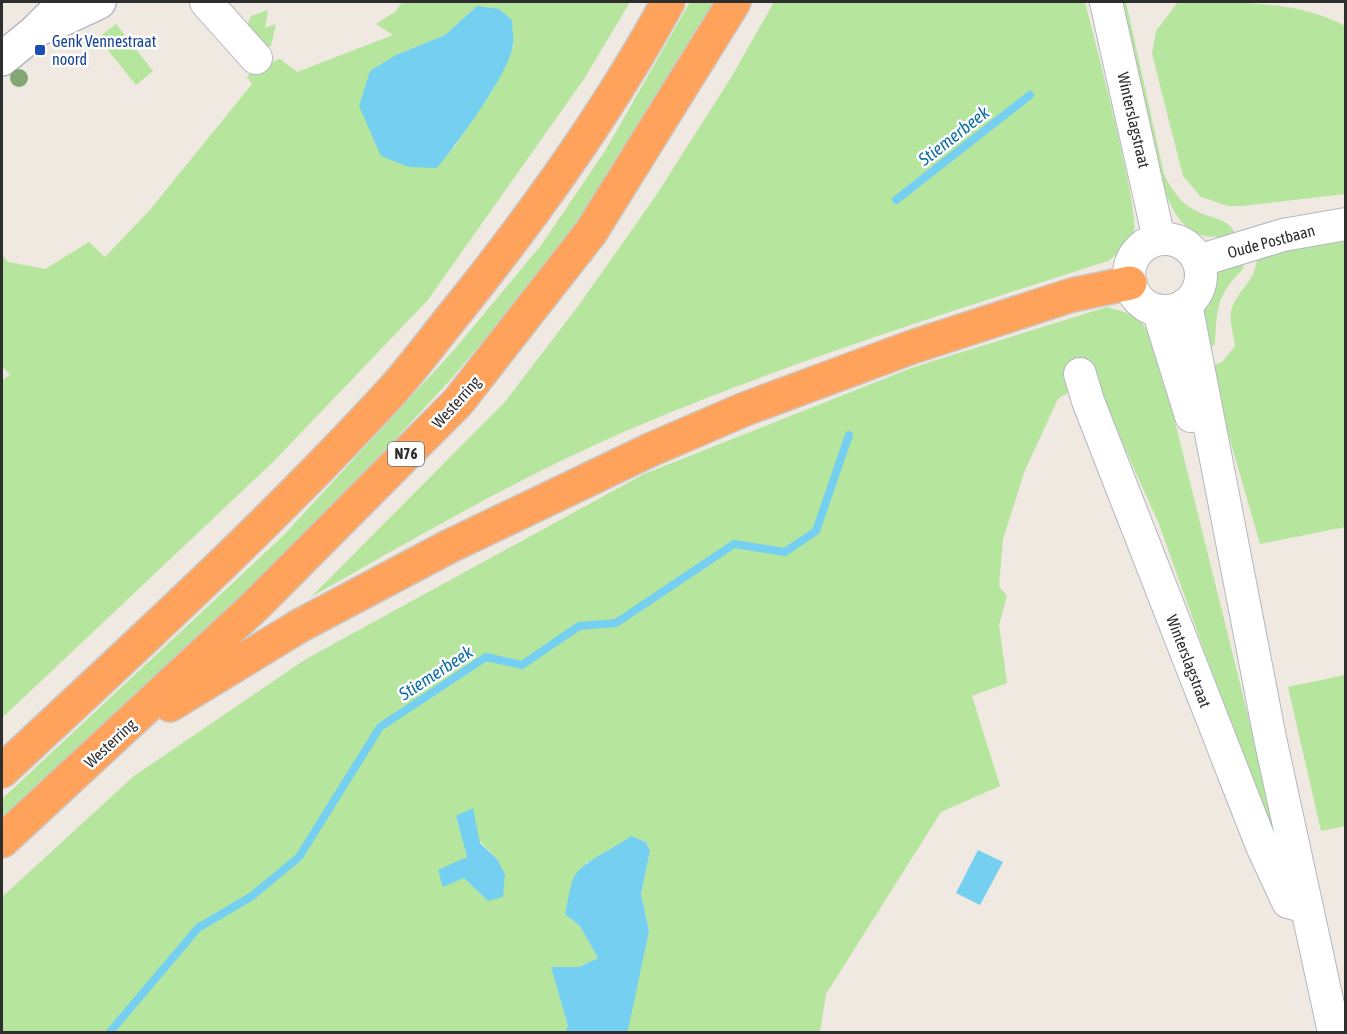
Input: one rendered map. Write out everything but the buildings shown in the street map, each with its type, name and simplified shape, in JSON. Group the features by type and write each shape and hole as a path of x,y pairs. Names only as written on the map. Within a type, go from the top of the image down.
{"highway":[{"path":"2,771 272,517 394,388 506,250 586,136 644,46 668,2"},
{"name":"Westerring","path":"2,842 255,606 458,402 591,232 734,2"},
{"path":"115,738 301,625 448,547 650,450 745,409 912,346 1072,295 1130,283"}],"street":[{"path":"2,59 35,32 65,2"},
{"path":"35,32 99,2"},
{"path":"206,2 256,58"},
{"name":"Winterslagstraat","path":"1106,2 1159,239"},
{"name":"Oude Postbaan","path":"1198,261 1283,235 1346,224"},
{"path":"1159,239 1182,243 1198,261 1201,273 1199,285 1172,307 1142,303 1130,283 1132,260 1148,243 1159,239"},
{"path":"1172,307 1233,551 1334,1032"},
{"name":"Winterslagstraat","path":"1077,393 1262,846 1288,902 1306,907"}],"green space":[{"path":"402,2 630,2 584,79 427,301 273,462 2,718 2,380 10,375 2,366 2,254 8,262 45,269 89,242 105,257 149,211 252,84 247,77 253,70 280,59 297,72 393,35 376,24 396,11","holes":["477,6 514,45 494,88 453,149 396,55 445,35"]},
{"path":"690,2 714,2 664,92 565,243 452,378 311,530 179,657 2,820 2,799 284,535 454,350 542,244 605,151"},
{"path":"774,2 1085,2 1130,191 1134,231 1126,245 1108,261 817,357 645,423 517,483 311,597 504,403 579,305 655,197 732,76"},
{"path":"1121,2 1126,2 1166,179 1176,195 1185,203 1194,210 1229,225 1237,236 1209,237 1190,230 1176,215 1170,204 1164,190"},
{"path":"1178,2 1265,4 1287,7 1307,11 1345,26 1345,194 1243,206 1228,206 1201,197 1183,176 1152,54 1156,31"},
{"path":"268,10 265,28 276,24 271,46 266,47 245,31 251,16"},
{"path":"116,24 153,71 136,85 98,38"},
{"path":"1345,237 1345,527 1260,544 1209,367 1222,362 1235,346 1231,312 1237,297 1253,274 1257,257"},
{"path":"1244,257 1243,269 1234,278 1220,303 1215,344 1205,352 1197,321 1198,301 1213,278"},
{"path":"1107,307 1137,316 1155,341 1286,869 1273,844 1159,524 1086,362 1069,392 1058,399 1025,470 1003,539 999,586 1007,596 999,625 1007,683 972,696 1000,786 941,812 826,994 820,1032 626,1032 649,931 641,894 650,851 646,842 631,836 616,848 586,863 565,914 580,926 598,958 579,967 552,968 568,1026 565,1032 2,1032 2,897 134,776 306,659 644,474 914,367","holes":["456,816 497,859 488,901 464,878 467,857"]},
{"path":"1345,675 1345,826 1321,831 1288,687"}],"water":[{"path":"477,6 499,9 512,20 513,38 510,56 503,72 481,108 437,168 409,167 381,156 359,106 370,71 396,55 445,35"},
{"path":"473,808 480,843 497,859 505,874 503,897 488,901 464,878 443,887 438,870 467,857 456,816"},
{"path":"631,836 646,842 650,851 641,894 649,931 628,1030 626,1032 565,1032 568,1026 551,967 579,967 598,958 580,926 565,914 572,881 584,866"},
{"path":"978,850 1003,862 980,905 956,893"}],"waterway":[{"name":"Stiemerbeek","path":"896,200 1030,95"},
{"name":"Stiemerbeek","path":"110,1032 198,928 252,896 299,857 380,727 486,657 522,665 579,626 616,623 734,544 785,552 816,531 849,435"}],"place":[{"name":"Genk Vennestraat noord","path":"40,50"}]}
